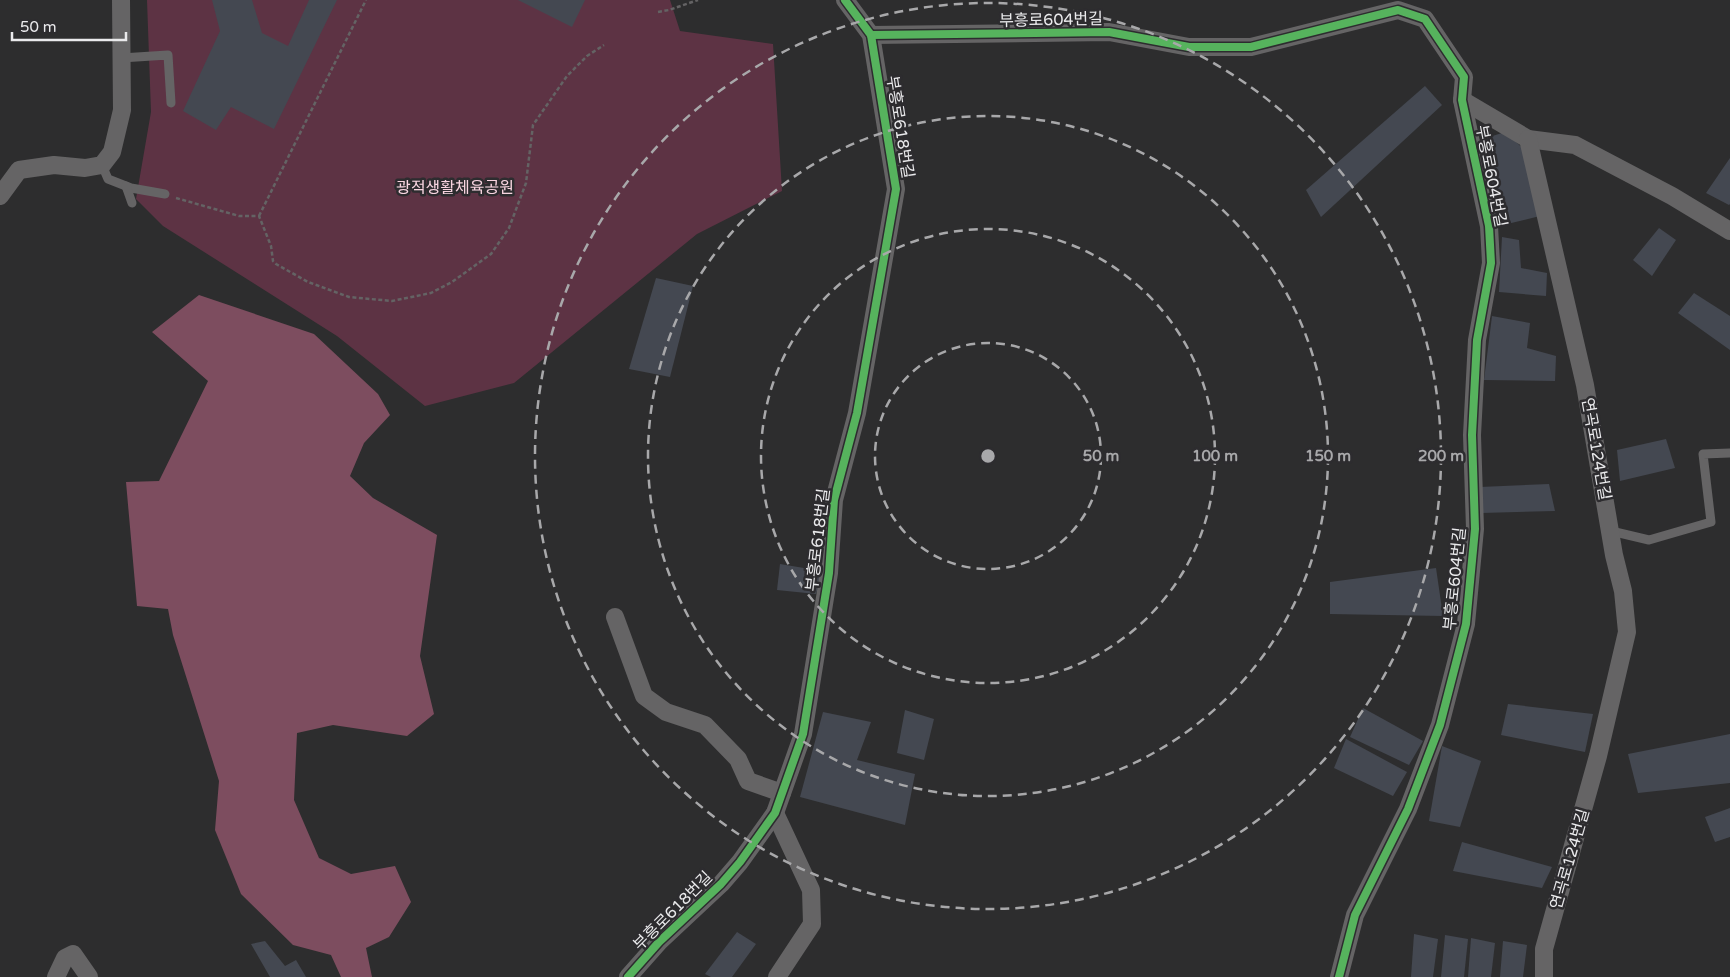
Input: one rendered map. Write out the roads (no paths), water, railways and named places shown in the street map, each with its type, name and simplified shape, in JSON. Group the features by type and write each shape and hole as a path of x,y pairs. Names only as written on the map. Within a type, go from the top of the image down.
{"street":[{"path":"0,196 19,170 54,165 85,168 102,165 112,152 122,110 121,0"},
{"name":"부흥로618번길","path":"628,977 659,942 721,884 740,862 776,813 803,734 829,573 834,500 857,413 896,189 871,35 845,0"},
{"name":"부흥로604번길","path":"871,35 1109,32 1189,48 1251,47 1398,10 1425,19 1464,77 1462,100 1489,226 1491,263 1477,340 1472,435 1475,529 1466,624 1440,725 1408,809 1355,915 1339,977"},
{"name":"부흥로604번길","path":"1462,100 1528,139"},
{"path":"1528,139 1575,146 1672,196 1730,231"},
{"name":"연곡로124번길","path":"1528,139 1586,385 1610,531 1622,590 1627,632 1598,756 1544,949 1544,977"},
{"path":"615,617 644,696 666,712 705,725 738,758 748,781 782,794"},
{"path":"776,813 811,890 812,924 776,977"},
{"path":"56,977 65,958 73,954 88,977"}],"lane":[{"path":"121,58 168,55 171,103"},
{"path":"102,165 108,179 126,186 165,194"},
{"path":"126,186 132,203"},
{"path":"1610,531 1649,540 1711,522 1703,454 1730,453"}],"park label":[{"name":"광적생활체육공원","path":"455,188"}]}
